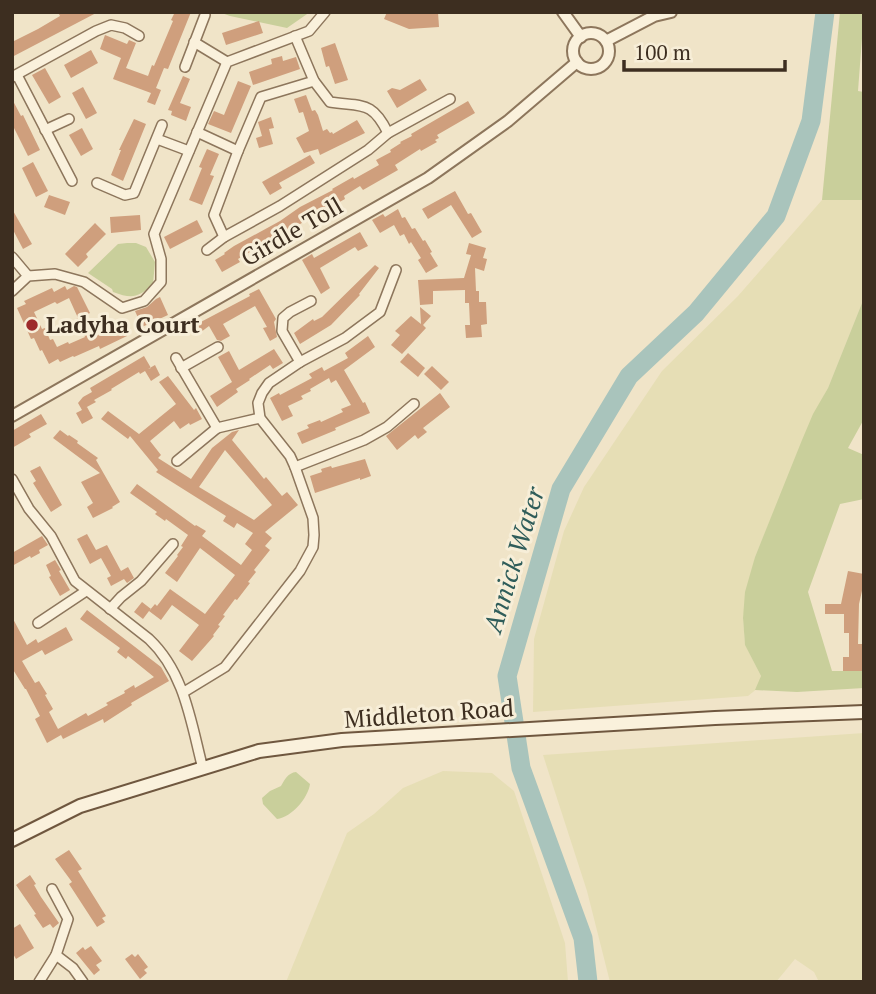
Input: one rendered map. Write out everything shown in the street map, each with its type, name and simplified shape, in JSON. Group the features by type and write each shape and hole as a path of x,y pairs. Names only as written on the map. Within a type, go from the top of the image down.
{"main road":[{"name":"Middleton Road","path":"12,840 80,806 259,751 342,740 864,712"}],"street":[{"path":"12,291 29,276 55,274 84,282 122,308 144,301 161,282 161,259 155,234 227,62 309,31 325,12"},
{"path":"563,12 581,37"},
{"path":"606,41 654,16 671,12"},
{"path":"185,67 205,15"},
{"path":"72,181 15,76 111,25 125,28 139,36"},
{"path":"592,34 606,41 607,58 599,67 586,68 577,62 573,51 576,41 581,37 592,34"},
{"path":"295,36 314,81 330,102 374,110 388,133"},
{"path":"194,42 227,62"},
{"name":"Girdle Toll","path":"12,416 428,178 508,121 577,62"},
{"path":"224,237 214,215 261,97 314,81"},
{"path":"207,250 368,150 388,133 450,99"},
{"path":"46,130 69,119"},
{"path":"97,183 125,195 134,192 162,125"},
{"path":"197,132 238,151"},
{"path":"157,139 189,151"},
{"path":"12,257 29,276"},
{"path":"184,692 225,667 280,597 307,560 313,547 313,518 295,467 290,456 260,418 258,403 262,393 269,383 300,362 345,338 380,312 396,270"},
{"path":"300,362 282,331 283,318 311,301"},
{"path":"181,368 218,347"},
{"path":"176,358 218,428"},
{"path":"295,467 364,440 387,427 414,404"},
{"path":"177,461 218,428 260,418"},
{"path":"12,479 29,509 51,536 75,581 159,648 169,662 184,692 203,769"},
{"path":"110,609 136,586 173,544"},
{"path":"38,623 86,591"},
{"path":"39,982 56,955 68,919 52,889"},
{"path":"56,955 73,968 83,982"}],"shaded area":[{"path":"822,200 864,200 864,298 755,557 743,618 745,644 761,676 758,688 748,696 533,712 534,639 564,531 584,487 662,371 738,296"},
{"path":"864,733 864,982 819,982 814,972 795,959 776,982 610,982 587,891 543,755"},
{"path":"443,771 492,773 514,791 565,943 568,982 286,982 347,833 374,814 403,788"}],"green space":[{"path":"219,12 310,12 287,28"},
{"path":"840,12 864,12 858,91 864,92 864,200 822,200"},
{"path":"136,243 146,247 155,262 153,284 143,292 125,296 113,292 88,273 118,244"},
{"path":"864,298 864,419 848,448 864,455 864,499 840,504 808,592 832,671 864,671 864,688 797,692 755,690 761,676 745,645 745,592 755,557 802,440 828,388"},
{"path":"296,772 310,784 309,789 294,811 277,819 263,804 262,798"}],"building":[{"path":"58,12 98,12 12,57 12,42 60,16"},
{"path":"175,12 191,12 168,69 164,68 156,88 161,90 155,105 147,102 151,93 113,79 121,58 100,49 105,35 127,44 129,40 136,43 126,68 148,76"},
{"path":"387,12 438,12 439,27 409,29 384,19"},
{"path":"259,21 263,33 226,45 222,33"},
{"path":"335,43 348,80 335,84 329,66 326,67 321,48"},
{"path":"91,50 98,63 71,78 64,65"},
{"path":"282,56 283,61 296,57 300,69 253,85 249,72 272,64 271,59"},
{"path":"45,68 61,97 49,104 32,75"},
{"path":"183,76 190,79 180,103 191,107 186,121 171,115 172,111 168,110"},
{"path":"420,79 427,90 397,108 387,91 392,88 400,90"},
{"path":"238,81 251,86 231,133 208,124 214,111 224,115"},
{"path":"83,87 97,113 86,119 72,93"},
{"path":"306,95 312,111 315,110 318,115 323,131 327,129 333,134 357,120 365,133 320,155 318,149 304,153 296,138 309,131 303,112 299,113 294,99"},
{"path":"12,99 40,150 28,156 12,124"},
{"path":"468,101 475,113 437,135 437,142 395,165 398,170 363,190 360,186 344,196 345,199 255,252 253,250 238,259 240,262 222,272 215,260 234,246 353,177 354,179 379,165 376,160 391,152 400,142 412,136 411,134"},
{"path":"271,117 274,128 269,129 273,144 259,148 256,138 262,136 258,122"},
{"path":"134,119 146,124 123,181 111,175"},
{"path":"82,128 93,149 81,156 69,135"},
{"path":"207,149 219,154 210,175 214,176 202,205 189,200"},
{"path":"310,155 315,163 279,183 282,188 270,195 262,182"},
{"path":"33,162 48,191 36,197 22,168"},
{"path":"455,191 482,232 472,238 451,205 428,219 422,209"},
{"path":"49,195 70,202 65,215 44,207"},
{"path":"12,209 32,244 23,249 12,228"},
{"path":"398,209 402,218 405,217 412,229 415,228 432,252 430,253 438,266 426,273 418,260 421,258 404,234 400,236 394,225 380,233 372,220 383,214 385,217"},
{"path":"140,215 141,230 111,233 110,217"},
{"path":"197,220 203,232 170,249 164,237"},
{"path":"95,223 106,234 86,254 88,257 78,267 65,254"},
{"path":"360,232 368,246 358,251 355,247 320,268 330,288 321,294 302,260 312,254 314,258"},
{"path":"469,243 486,248 483,258 487,259 484,271 475,268 476,291 479,291 479,302 486,302 487,324 481,325 482,337 466,338 465,325 470,325 469,303 465,303 465,290 433,291 433,304 420,305 418,280 464,278 471,255 466,254"},
{"path":"375,265 379,268 360,295 331,325 300,344 294,333 313,319 314,321 322,317"},
{"name":"Ladyha Court","path":"65,286 67,290 77,287 90,313 86,315 97,335 121,324 127,336 100,349 99,346 49,364 34,338 31,339 17,308 26,304 24,301 52,288 54,292","holes":["69,298 78,318 76,319 85,337 57,347 53,339 50,340 45,328 42,329 34,312"]},
{"path":"259,289 276,319 274,322 277,337 270,341 263,328 267,327 255,306 223,324 230,336 221,341 217,340 209,326 201,332 197,324"},
{"path":"160,297 168,315 142,327 135,311 147,307"},
{"path":"420,307 431,316 423,325 426,328 402,354 391,345 400,335 395,331 411,316 421,324"},
{"path":"368,336 375,347 344,370 370,413 302,444 297,433 309,428 307,425 343,412 341,409 351,405 336,380 331,383 329,378 310,389 311,391 301,396 303,399 288,406 293,416 282,421 270,398 312,378 309,374 322,367 324,371 348,358 345,353"},
{"path":"274,349 283,363 273,369 270,365 249,379 236,389 238,392 217,407 210,396 232,382 218,357 229,351 239,370"},
{"path":"408,353 425,368 418,377 400,362"},
{"path":"144,356 151,367 155,365 160,375 151,381 145,371 140,374 139,372 111,389 85,408 87,407 93,418 82,424 76,413 82,410 78,403 92,392 90,388"},
{"path":"432,366 449,382 441,390 424,374"},
{"path":"168,376 194,410 196,408 202,419 180,429 174,421 150,441 161,455 158,458 191,479 212,448 232,432 239,430 232,440 264,479 266,477 282,496 287,492 298,505 265,532 272,538 265,546 270,550 254,570 256,572 248,582 250,583 223,615 225,616 214,636 192,661 179,651 199,625 172,605 161,620 149,611 143,619 134,612 142,602 151,609 155,604 157,606 170,589 205,614 235,575 200,548 177,582 165,573 178,556 188,535 155,514 157,512 130,493 137,484 206,531 202,536 241,565 252,550 245,544 253,533 237,523 234,528 223,521 226,516 156,472 158,470 130,436 128,439 101,419 108,411 139,434 176,404 159,382","holes":["225,450 272,505 254,520 199,487"]},
{"path":"440,393 450,407 423,428 427,432 418,439 415,435 397,450 386,436"},
{"path":"41,414 47,424 12,448 12,431"},
{"path":"60,430 98,458 96,460 120,502 113,508 93,518 87,507 93,503 81,482 100,473 53,438"},
{"path":"365,459 371,476 315,493 310,476 322,472 321,469"},
{"path":"40,466 62,505 51,512 33,483 36,481 30,471"},
{"path":"87,534 96,550 107,545 121,571 128,567 134,578 127,583 124,579 111,586 107,578 111,576 101,558 90,564 77,539"},
{"path":"42,536 48,545 39,550 40,553 12,566 12,553"},
{"path":"55,560 70,590 60,596 49,577 51,576 46,565"},
{"path":"848,571 864,574 859,604 858,644 863,644 864,671 843,671 843,657 849,657 849,633 844,633 844,614 825,614 825,604 841,604"},
{"path":"87,610 161,667 169,681 131,703 132,705 104,723 103,719 63,739 61,735 47,743 35,719 40,716 12,668 12,617 27,645 36,639 38,643 66,627 73,640 45,655 42,650 22,661 35,683 39,681 47,694 45,695 53,709 49,712 58,729 86,713 88,716 134,685 135,688 154,677 128,656 126,659 117,652 120,648 80,619"},
{"path":"69,850 82,869 78,871 106,916 102,918 105,922 97,927 69,884 72,882 55,859"},
{"path":"30,875 59,923 53,928 50,924 43,928 16,885"},
{"path":"20,924 34,948 16,959 12,952 12,929"},
{"path":"91,946 102,961 96,965 100,970 94,975 76,953 83,947 85,950"},
{"path":"132,954 135,957 138,954 148,967 144,970 147,973 140,979 125,959"}],"waterway":[{"name":"Annick Water","path":"588,982 583,938 521,768 507,676 561,489 629,376 696,313 776,216 811,121 825,12"}],"place":[{"name":"Ladyha Court","path":"32,325"}]}
